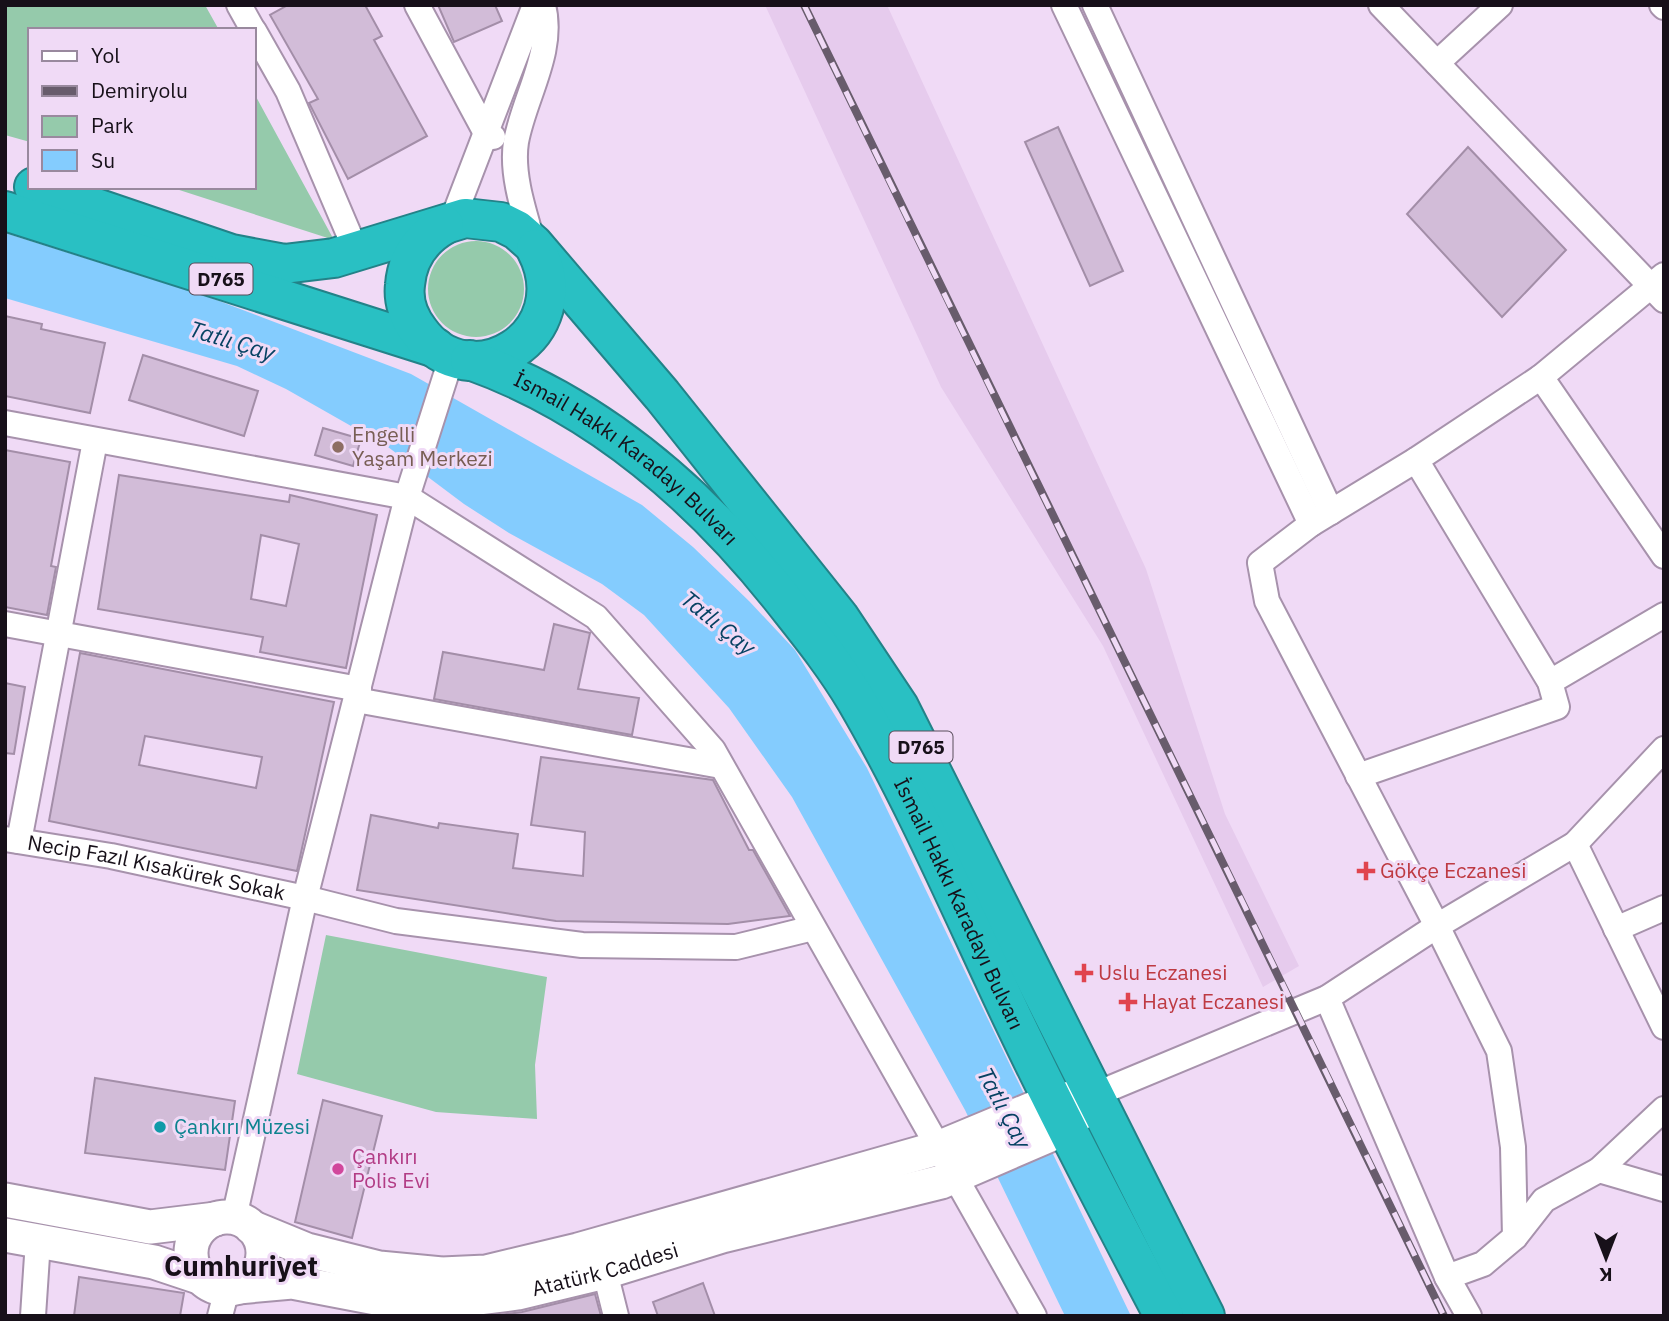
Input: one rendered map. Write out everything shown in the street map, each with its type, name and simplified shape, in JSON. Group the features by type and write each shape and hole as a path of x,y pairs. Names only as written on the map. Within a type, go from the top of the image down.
{"highway":[{"name":"D765","path":"5,178 28,186"},
{"name":"D765","path":"38,189 252,260 297,263 357,253 452,221"},
{"name":"İsmail Hakkı Karadayı Bulvarı","path":"5,211 450,362 513,377 588,418 677,485 726,530 827,654 878,742 1059,1115 1164,1316"},
{"path":"483,218 501,222 533,244 547,276 543,313 535,330 522,344 506,354 450,362 423,337 407,307 406,273 421,243 452,221 483,218"},
{"name":"D765","path":"533,244 662,395 839,617 891,695 914,733 1205,1316"}],"main road":[{"path":"953,1159 1059,1115 1094,1095"},
{"name":"Atatürk Caddesi","path":"5,1200 150,1227 234,1222 307,1250 352,1262 426,1273 471,1275 953,1159"},
{"name":"Atatürk Caddesi","path":"5,1235 154,1262 222,1293 292,1282 367,1306 461,1301 509,1295 604,1272 722,1236 931,1185 953,1159"},
{"path":"234,1222 262,1243 262,1262 253,1279 222,1293 193,1263 193,1245 201,1229 234,1222"}],"street":[{"path":"239,5 252,28"},
{"path":"417,5 486,133 517,153"},
{"path":"452,221 535,5"},
{"path":"533,244 520,195 516,143 534,90 547,22 543,5"},
{"path":"1064,5 1321,518"},
{"path":"1095,5 1321,518"},
{"path":"1381,5 1660,287 1541,377 1416,460 1321,518 1260,562 1267,601 1437,926 1499,1051 1513,1147 1515,1237"},
{"path":"1437,63 1500,5"},
{"path":"256,35 288,91 357,253"},
{"path":"234,1222 305,898 411,485 450,362"},
{"path":"1541,377 1664,556"},
{"path":"5,423 95,441 411,485 596,617 713,750 813,928 953,1159 1034,1316"},
{"path":"12,840 95,441"},
{"path":"1359,776 1557,707 1550,682 1416,460"},
{"path":"1550,682 1664,615"},
{"path":"5,624 721,766"},
{"path":"1094,1095 1327,998 1437,926 1575,844 1664,749"},
{"name":"Necip Fazıl Kısakürek Sokak","path":"12,840 111,856 305,898 396,921 582,945 736,947 813,928"},
{"path":"1575,844 1664,1027"},
{"path":"1616,929 1664,908"},
{"path":"1327,998 1447,1277 1469,1316"},
{"path":"1447,1277 1483,1264 1515,1237 1544,1200 1599,1170 1664,1109"},
{"path":"1599,1170 1664,1189"},
{"path":"33,1316 38,1241"},
{"path":"604,1272 616,1316"}],"shaded area":[{"path":"765,5 887,5 1146,569 1225,814 1299,966 1263,987 1103,646 941,387"}],"green space":[{"path":"5,5 205,5 218,28 28,28 28,141 5,135"},
{"path":"256,97 334,240 176,189 256,189"},
{"path":"476,241 494,245 510,255 520,271 524,289 520,307 510,323 494,333 476,337 458,333 442,323 432,307 428,289 432,271 442,255 458,245"},
{"path":"326,935 547,977 535,1065 537,1119 436,1112 297,1074"}],"water":[{"name":"Tatlı Çay","path":"5,233 206,296 411,374 642,505 693,547 795,650 867,768 1131,1316 1065,1316 965,1110 792,797 729,708 644,615 602,584 509,533 464,504 388,447 286,389 237,366 5,298"}],"building":[{"path":"288,5 365,5 382,36 374,40 427,136 348,179 309,103 318,99 270,15"},
{"path":"438,5 495,5 502,21 454,42"},
{"path":"1058,127 1123,271 1090,286 1025,142"},
{"path":"1468,147 1566,250 1502,317 1407,214"},
{"path":"5,316 42,324 41,329 105,343 90,413 5,396"},
{"path":"143,355 258,391 244,436 129,400"},
{"name":"Engelli Yaşam Merkezi","path":"323,428 361,439 353,466 315,455"},
{"path":"5,450 70,462 51,566 56,567 47,615 5,607"},
{"path":"119,475 289,502 290,495 377,515 346,668 260,652 263,637 98,609","holes":["261,535 299,544 286,606 251,599"]},
{"path":"554,624 590,633 578,689 639,698 632,735 434,699 443,652 544,670"},
{"path":"80,653 334,702 297,871 49,821","holes":["145,736 262,757 256,788 139,765"]},
{"path":"5,683 25,687 14,754 5,753"},
{"path":"541,757 713,780 749,850 753,850 790,916 728,924 556,921 357,890 371,815 438,828 439,823 518,834 513,868 583,876 585,832 531,825"},
{"name":"Çankırı Müzesi","path":"95,1078 235,1101 225,1170 85,1153"},
{"name":"Çankırı Polis Evi","path":"323,1100 382,1116 352,1238 295,1222"},
{"path":"79,1277 184,1293 180,1316 74,1316"},
{"path":"703,1283 715,1316 658,1316 653,1302"},
{"path":"595,1294 601,1316 492,1316 522,1312"}],"railway":[{"path":"804,5 1444,1316"}],"place":[{"name":"Engelli Yaşam Merkezi","path":"338,447"},
{"name":"Gökçe Eczanesi","path":"1366,871"},
{"name":"Uslu Eczanesi","path":"1084,973"},
{"name":"Hayat Eczanesi","path":"1128,1002"},
{"name":"Çankırı Müzesi","path":"160,1127"},
{"name":"Çankırı Polis Evi","path":"338,1169"}],"district":[{"name":"Cumhuriyet","path":"241,1266"}]}
